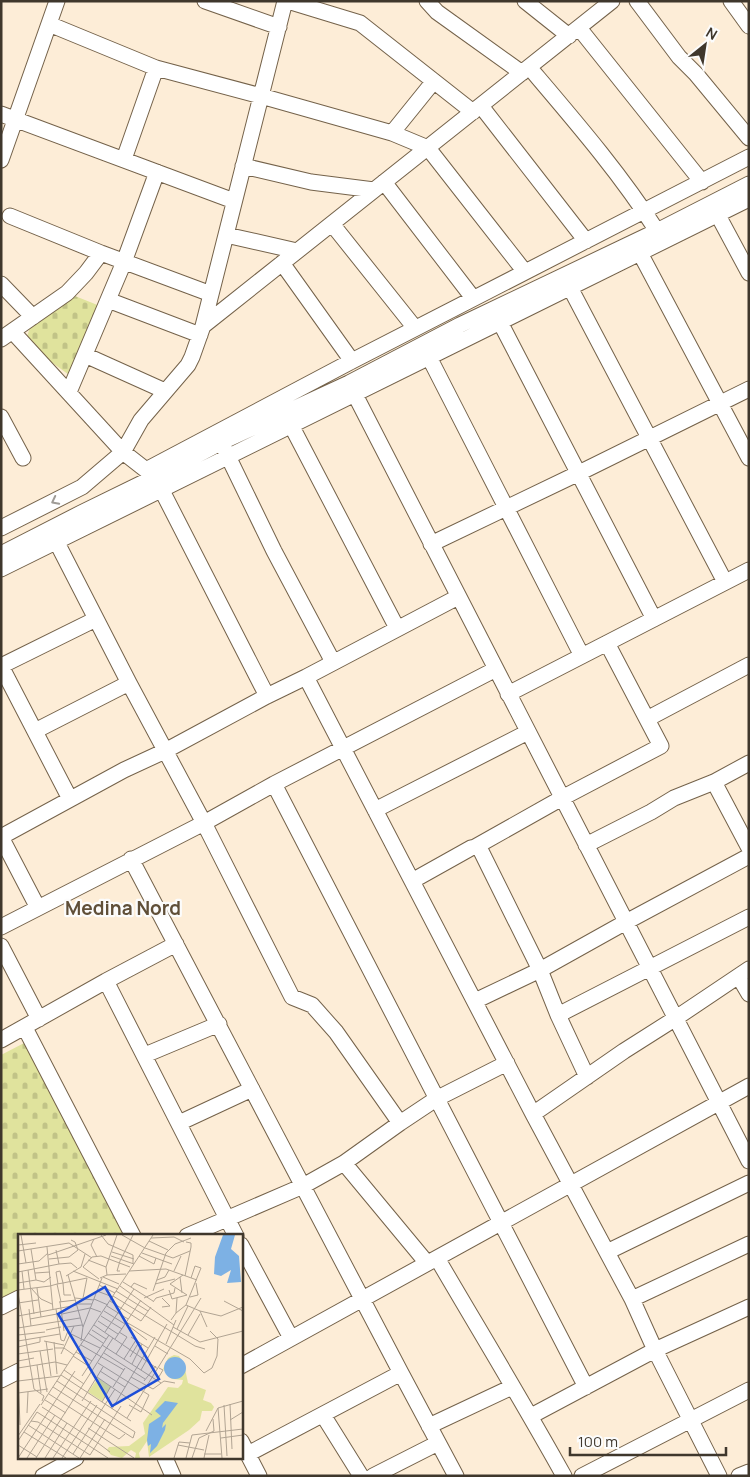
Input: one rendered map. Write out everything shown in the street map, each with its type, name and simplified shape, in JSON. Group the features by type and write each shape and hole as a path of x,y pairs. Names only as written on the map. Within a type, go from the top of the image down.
{"street":[{"path":"1,160 8,116 49,24 57,1"},
{"path":"205,1 279,27"},
{"path":"1,528 82,487 123,452 141,420 188,365 202,331 242,166 287,1 360,24 434,81 477,109 586,241"},
{"path":"427,1 437,12 526,70 585,134 657,231"},
{"path":"525,1 574,32 702,182"},
{"path":"202,331 282,263 612,1"},
{"path":"637,1 679,57 696,74 749,138"},
{"path":"731,1 749,26"},
{"path":"49,24 156,68 392,133 428,148 525,272"},
{"path":"124,160 156,68"},
{"path":"392,133 434,81"},
{"path":"8,116 234,201"},
{"path":"1,554 53,535 80,513 154,479 352,361 749,158"},
{"path":"242,166 310,182 379,186 473,298"},
{"path":"69,392 124,262 157,172"},
{"path":"1,569 53,535 222,442 429,357 500,322 567,282 715,208 749,184"},
{"path":"636,248 657,231 715,208 749,199"},
{"path":"715,208 749,273"},
{"path":"10,216 210,294"},
{"path":"332,224 415,328"},
{"path":"226,235 298,251"},
{"path":"636,248 749,458"},
{"path":"101,253 67,292 7,335 69,392 123,452 154,479 267,696"},
{"path":"282,263 352,361"},
{"path":"154,479 228,456 291,425 460,324 567,282"},
{"path":"567,282 725,582"},
{"path":"1,284 33,317"},
{"path":"108,300 202,331"},
{"path":"500,322 654,619"},
{"path":"85,355 165,391"},
{"path":"429,357 582,656"},
{"path":"351,388 749,1161"},
{"path":"431,544 749,389"},
{"path":"2,419 23,458"},
{"path":"291,425 397,628"},
{"path":"222,442 274,551 332,662"},
{"path":"80,513 82,487"},
{"path":"53,535 129,683 204,822 292,997 312,1005 330,1026 400,1123"},
{"path":"508,694 749,570"},
{"path":"38,908 1,837 124,770 165,751 458,597"},
{"path":"70,799 1,666 96,619"},
{"path":"412,881 661,746 607,643"},
{"path":"647,719 749,664"},
{"path":"1,927 496,669"},
{"path":"306,677 342,749 632,1299 655,1350 719,1476"},
{"path":"35,731 129,683"},
{"path":"375,810 528,732"},
{"path":"586,844 651,812 674,798 714,782 749,763"},
{"path":"714,782 749,848"},
{"path":"274,784 586,1387"},
{"path":"475,847 480,849 540,970 558,1015 587,1077"},
{"path":"475,1001 540,970 749,856"},
{"path":"131,859 456,1476"},
{"path":"558,1015 749,917"},
{"path":"1,1040 176,944"},
{"path":"1,946 40,1019"},
{"path":"534,1114 624,1051 744,973 749,994"},
{"path":"106,981 235,1234"},
{"path":"145,1055 219,1024"},
{"path":"24,1028 132,1234"},
{"path":"192,1234 303,1186 344,1163 436,1099 507,1063"},
{"path":"242,1365 749,1086"},
{"path":"179,1123 252,1089"},
{"path":"344,1163 432,1261 531,1416 564,1476"},
{"path":"607,1252 749,1183"},
{"path":"632,1299 749,1244"},
{"path":"242,1247 291,1338"},
{"path":"1,1307 18,1298"},
{"path":"531,1416 655,1350 749,1307"},
{"path":"1,1380 18,1372"},
{"path":"259,1476 245,1448 323,1415 401,1373"},
{"path":"429,1426 512,1387"},
{"path":"582,1476 749,1390"},
{"path":"323,1415 361,1476"},
{"path":"373,1476 438,1443"},
{"path":"43,1476 72,1460"},
{"path":"165,1460 173,1476"},
{"path":"739,1476 749,1472"}],"green space":[{"path":"70,294 100,306 72,377 25,343 32,321"},
{"path":"28,1041 123,1234 18,1234 18,1292 1,1300 1,1055"}],"district":[{"name":"Medina Nord","path":"123,908"}]}
